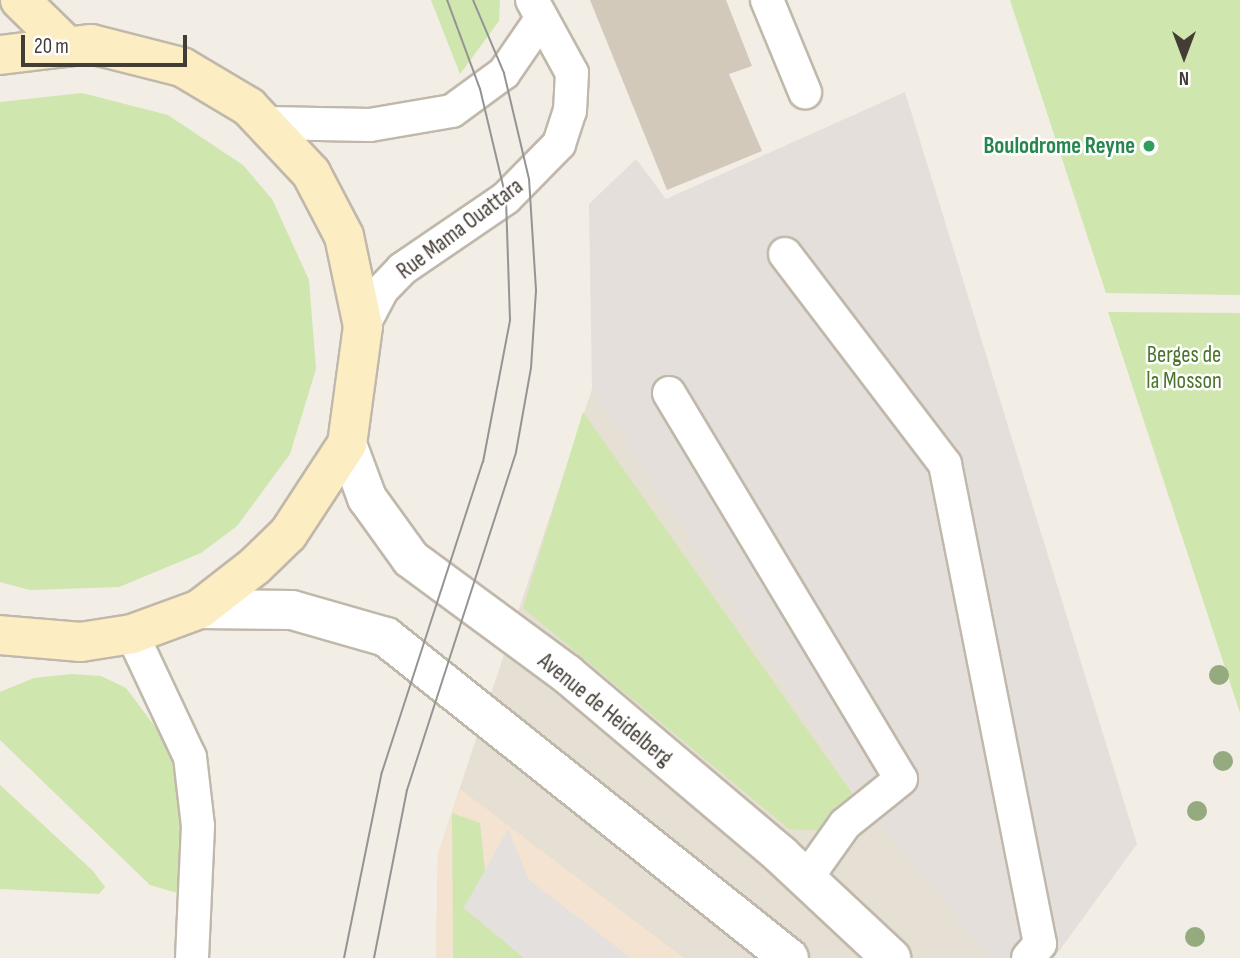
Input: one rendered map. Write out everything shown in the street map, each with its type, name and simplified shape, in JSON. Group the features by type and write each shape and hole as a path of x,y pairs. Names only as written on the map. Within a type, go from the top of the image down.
{"main road":[{"path":"20,0 65,44"},
{"path":"0,55 65,44 91,44 182,67 268,123 311,173 344,236 363,326 347,444 288,534 200,608 132,634 81,642 0,635"}],"street":[{"name":"Avenue de Heidelberg","path":"347,444 367,498 411,559 567,674 806,879 891,958"},
{"path":"200,608 292,610 386,637 789,958"}],"lane":[{"path":"767,0 805,93"},
{"name":"Rue Mama Ouattara","path":"268,123 370,125 452,111 504,73 536,11 560,44 572,73 570,111 559,145 506,198 402,269 382,290 363,326"},
{"path":"785,254 944,464 1040,944 1028,958"},
{"path":"669,393 901,779 845,824 806,879"},
{"path":"132,634 190,757 198,826 192,958"}],"shaded area":[{"path":"905,92 1137,844 1054,958 991,958 852,790 592,389 589,204 636,159 666,199"},
{"path":"592,389 852,790 991,958 436,958 438,854"},
{"path":"460,789 684,958 436,958 438,854"},
{"path":"508,829 529,880 631,958 524,958 464,908"}],"green space":[{"path":"431,0 500,0 499,21 460,74"},
{"name":"Boulodrome Reyne","path":"1010,0 1240,0 1240,295 1106,293"},
{"path":"82,93 168,115 243,165 272,199 309,280 316,369 290,454 237,526 201,553 119,587 30,590 0,582 0,102"},
{"name":"Berges de la Mosson","path":"1108,312 1240,313 1240,713 1196,579"},
{"path":"583,412 854,796 828,831 789,829 523,608"},
{"path":"72,674 101,676 126,688 168,744 181,806 177,893 150,885 0,740 0,692 34,678"},
{"path":"0,785 93,871 105,887 99,894 0,889"},
{"path":"452,813 480,823 485,871 464,908 524,958 453,958"}],"building":[{"path":"590,0 726,0 752,66 729,74 762,151 667,190"}],"tram line":[{"path":"344,958 382,772 483,462 510,320 506,198 480,89 447,0"},
{"path":"374,958 407,790 516,452 531,368 536,290 529,179 504,73 473,0"}],"place":[{"name":"Boulodrome Reyne","path":"1149,146"}]}
